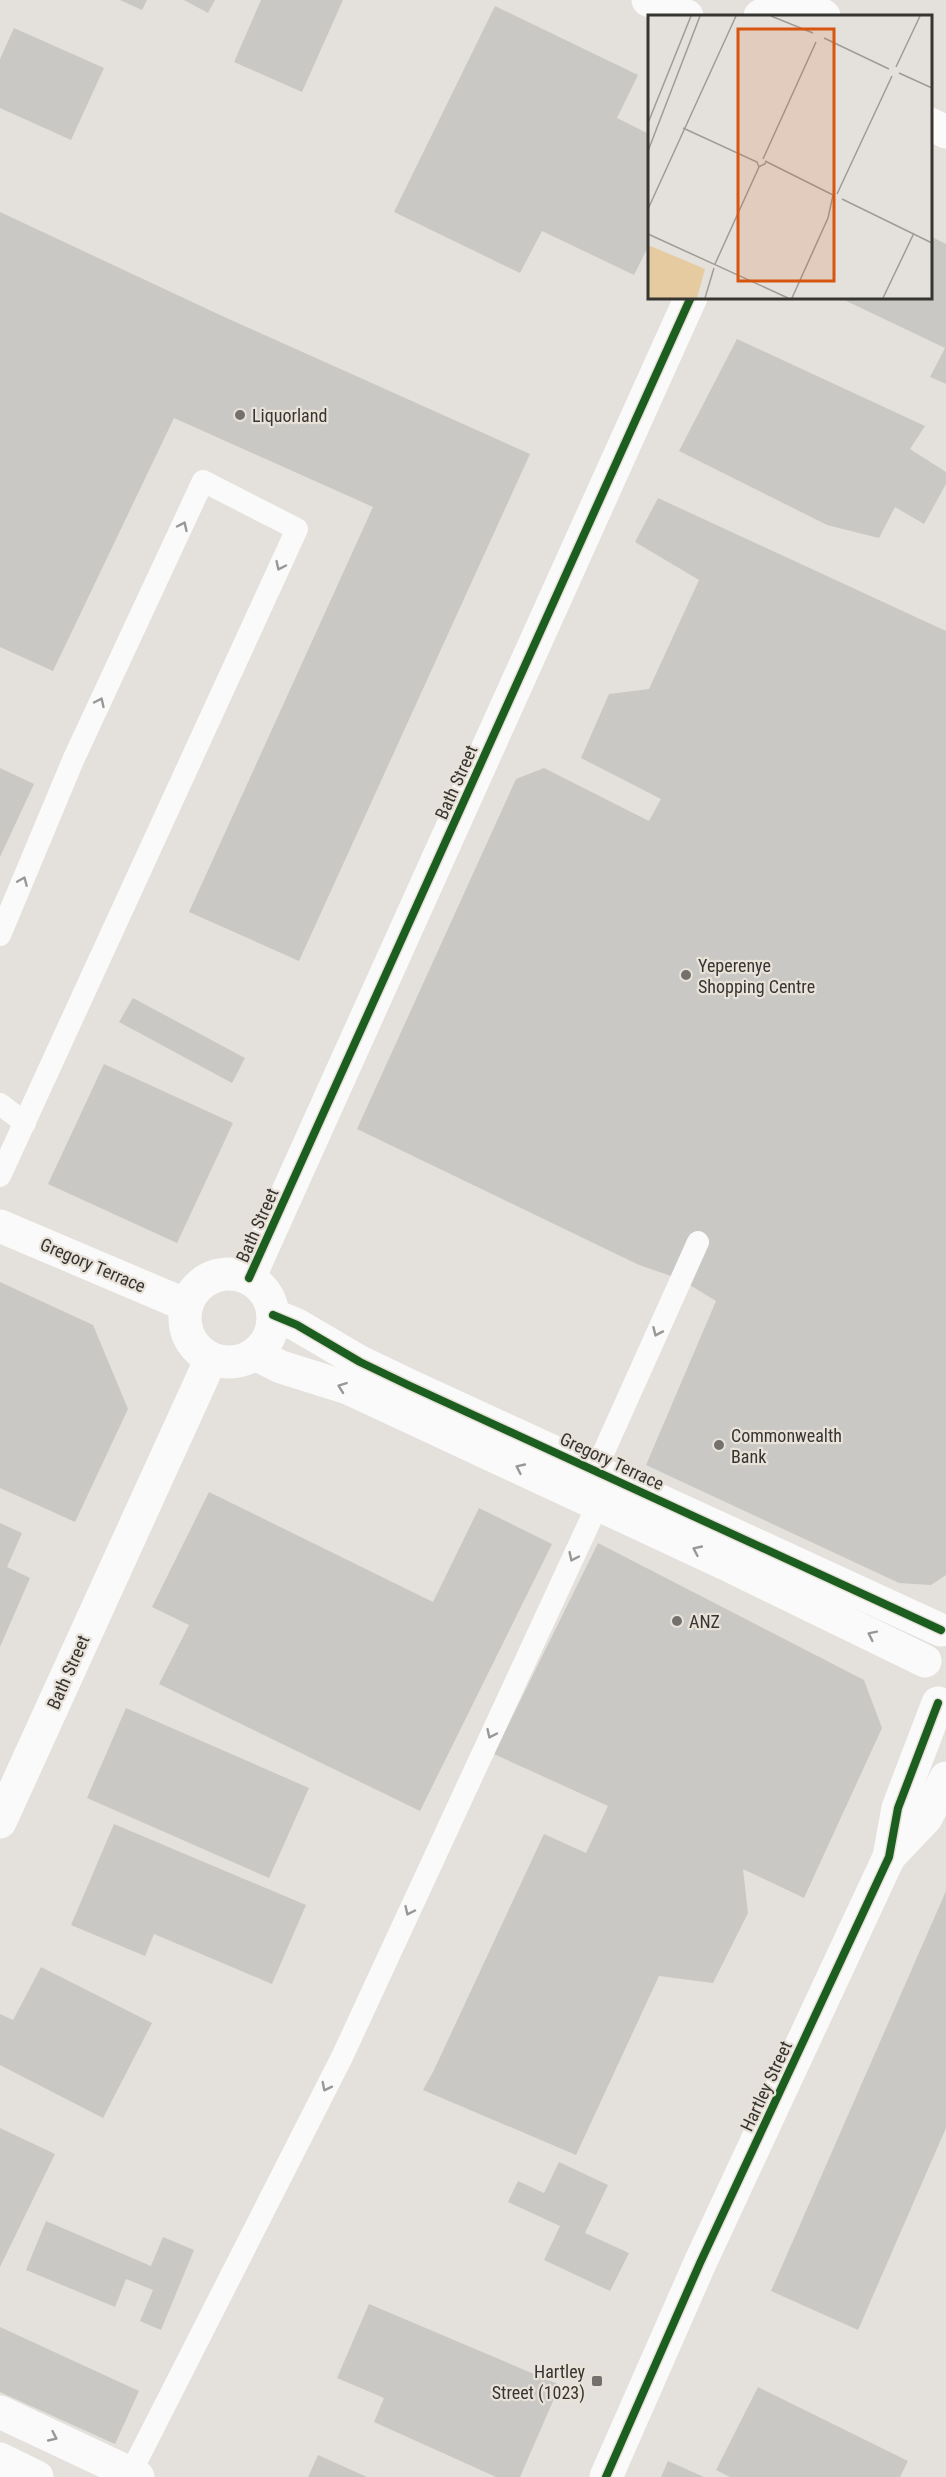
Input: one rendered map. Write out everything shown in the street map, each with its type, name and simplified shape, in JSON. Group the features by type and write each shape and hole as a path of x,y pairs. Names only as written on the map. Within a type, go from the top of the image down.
{"street":[{"path":"648,0 685,15"},
{"path":"762,15 774,9 795,6 821,9"},
{"path":"931,124 946,132"},
{"name":"Bath Street","path":"249,1278 691,298"},
{"name":"Gregory Terrace","path":"0,1226 186,1305"},
{"path":"235,1274 249,1278 261,1288 269,1301 273,1315 272,1330 265,1343 255,1354 241,1361 226,1362 211,1359 197,1350 188,1336 184,1321 186,1305 193,1291 204,1281 219,1275 235,1274"},
{"name":"Gregory Terrace","path":"273,1315 297,1325 369,1366 944,1628"},
{"path":"255,1354 281,1367 348,1388 925,1660"},
{"name":"Bath Street","path":"0,1822 211,1359"},
{"path":"942,1706 929,1690 925,1675 925,1660 928,1649 944,1628"},
{"name":"Hartley Street","path":"606,2477 700,2263 890,1857 898,1808 942,1706"},
{"name":"Hartley Street","path":"890,1857 926,1818 946,1778"},
{"path":"0,2412 134,2475"},
{"path":"0,2460 37,2477"}],"lane":[{"path":"0,935 74,758 203,481 297,529 0,1176"},
{"path":"0,1104 25,1123"},
{"path":"596,1469 698,1242"},
{"path":"134,2475 342,2057 598,1504"}],"building":[{"path":"120,0 147,0 142,10"},
{"path":"184,0 215,0 208,13"},
{"path":"261,0 343,0 302,92 234,62"},
{"path":"495,6 638,75 617,118 648,134 648,247 634,275 542,231 520,273 394,212"},
{"path":"14,28 104,68 71,140 0,108 0,59"},
{"path":"0,212 220,315 530,454 299,961 189,912 373,507 174,418 53,671 0,647"},
{"path":"931,236 946,244 946,384 930,377 945,348 840,298 931,298"},
{"path":"737,339 925,426 910,449 946,472 946,484 924,524 895,507 879,538 827,525 679,451"},
{"name":"Yeperenye Shopping Centre","path":"658,498 946,631 946,1575 931,1585 899,1583 646,1465 716,1301 680,1279 639,1265 357,1129 516,779 544,768 649,821 661,799 581,758 609,694 649,689 699,580 635,542"},
{"path":"0,768 34,784 0,857"},
{"path":"133,998 245,1058 232,1083 119,1022"},
{"path":"104,1064 233,1123 177,1243 48,1184"},
{"path":"0,1282 93,1325 128,1409 75,1522 0,1488"},
{"path":"209,1492 433,1602 479,1508 552,1544 420,1811 159,1684 189,1625 152,1607"},
{"path":"0,1523 22,1533 7,1567 30,1578 0,1647"},
{"path":"598,1543 864,1680 882,1728 804,1898 743,1869 748,1913 713,1983 659,1976 576,2155 423,2090 544,1834 586,1853 608,1806 494,1754"},
{"path":"126,1708 309,1788 269,1878 87,1798"},
{"path":"114,1824 306,1905 272,1984 154,1934 145,1956 71,1925"},
{"path":"946,1891 946,2128 858,2330 771,2291"},
{"path":"41,1967 152,2023 103,2118 0,2065 0,2014 13,2020"},
{"path":"0,2128 55,2154 0,2267"},
{"path":"559,2162 608,2185 585,2233 629,2253 610,2291 544,2260 560,2226 508,2202 518,2181 544,2193"},
{"path":"46,2221 151,2266 163,2237 194,2250 161,2330 140,2321 153,2290 126,2279 115,2307 26,2270"},
{"path":"369,2304 560,2385 520,2477 496,2477 374,2422 384,2398 337,2378"},
{"path":"0,2327 139,2391 115,2444 0,2392"},
{"path":"758,2387 908,2461 900,2477 730,2477 716,2470"},
{"path":"318,2455 367,2477 308,2477"},
{"path":"668,2461 704,2477 661,2477"}],"cycle path":[{"path":"249,1278 691,298"},
{"path":"273,1315 297,1325 360,1362 408,1385 941,1630"},
{"path":"606,2477 700,2263 889,1857 898,1808 938,1703"}],"place":[{"name":"Liquorland","path":"240,415"},
{"name":"Yeperenye Shopping Centre","path":"686,975"},
{"name":"Commonwealth Bank","path":"719,1445"},
{"name":"ANZ","path":"677,1621"},
{"name":"Hartley Street (1023)","path":"597,2381"}]}
